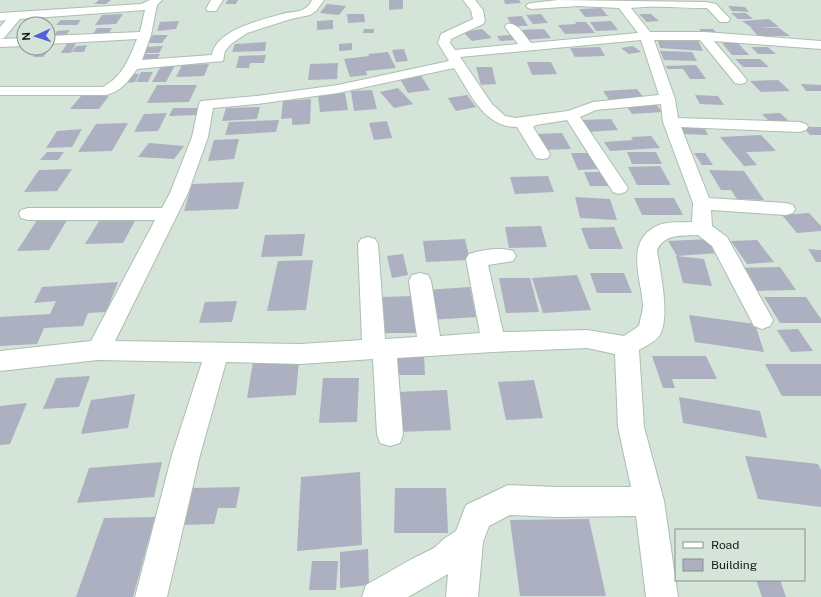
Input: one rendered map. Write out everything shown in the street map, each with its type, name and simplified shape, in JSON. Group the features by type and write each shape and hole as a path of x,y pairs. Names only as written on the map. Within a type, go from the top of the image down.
{"street":[{"path":"42,14 53,0"},
{"path":"133,65 218,58 219,51 227,41 243,30 289,16 306,13 312,9 318,0"},
{"path":"469,0 477,10 479,21 445,37 444,43 487,108 500,119 515,123 571,115 593,106 668,99"},
{"path":"532,6 556,3 608,3 623,5 651,1 675,5 712,6 724,19"},
{"path":"0,91 106,91 119,84 133,65 145,35 154,2"},
{"path":"0,17 104,7 142,7 154,2"},
{"path":"623,5 628,14 646,36 668,99 671,122 702,203 702,228"},
{"path":"87,23 104,7"},
{"path":"0,35 16,16"},
{"path":"511,27 528,48"},
{"path":"56,40 145,35"},
{"path":"98,350 179,194 200,137 206,104 257,100 338,89 455,58 528,48 646,36 704,36 821,45"},
{"path":"704,36 740,80"},
{"path":"0,43 16,42"},
{"path":"571,115 619,188"},
{"path":"534,120 525,125 525,129 542,154"},
{"path":"671,122 800,127"},
{"path":"702,203 786,209"},
{"path":"28,214 168,214"},
{"path":"0,361 98,350 301,354 494,342 587,339 627,346 650,331 654,306 647,250 652,239 665,230 702,228 720,242 762,320"},
{"path":"368,244 390,434"},
{"path":"494,342 476,259 506,256"},
{"path":"420,281 430,347"},
{"path":"627,346 631,427 649,501 662,597"},
{"path":"151,597 186,455 217,352"},
{"path":"462,597 468,542 477,516 508,500 556,502 649,501"},
{"path":"378,597 421,571 445,559 456,549 468,542"}],"building":[{"path":"99,0 111,0 106,4 94,4"},
{"path":"228,0 238,0 236,4 225,4"},
{"path":"389,0 403,0 403,9 389,10"},
{"path":"504,0 519,0 521,3 505,4"},
{"path":"327,4 346,6 339,15 320,13"},
{"path":"728,6 745,7 749,12 732,11"},
{"path":"601,8 608,16 585,17 579,9"},
{"path":"731,13 746,13 753,19 738,19"},
{"path":"123,14 116,24 95,25 102,15"},
{"path":"347,14 364,14 365,22 348,23"},
{"path":"541,14 548,23 533,24 526,15"},
{"path":"639,14 651,14 659,21 647,22"},
{"path":"522,16 528,26 512,26 507,17"},
{"path":"769,19 779,27 757,28 779,28 790,36 758,36 752,28 742,21"},
{"path":"61,20 81,20 77,25 56,25"},
{"path":"333,20 333,29 317,30 317,21"},
{"path":"179,21 176,29 157,31 160,22"},
{"path":"611,21 618,30 596,31 590,22"},
{"path":"575,22 586,22 595,33 565,34 558,25 576,24"},
{"path":"97,28 112,28 109,33 93,34"},
{"path":"364,29 374,29 374,33 363,33"},
{"path":"482,29 492,38 472,41 463,32"},
{"path":"544,29 551,38 524,40 518,30"},
{"path":"699,29 713,29 719,35 704,35"},
{"path":"70,30 66,35 56,36 57,31"},
{"path":"153,35 168,35 162,43 147,43"},
{"path":"511,35 514,40 500,41 497,36"},
{"path":"657,37 697,38 703,51 660,48"},
{"path":"77,41 71,53 61,53 68,42"},
{"path":"266,42 265,51 232,52 235,44"},
{"path":"352,43 352,50 339,51 339,44"},
{"path":"722,43 738,43 749,55 732,55"},
{"path":"87,45 84,52 72,52 76,46"},
{"path":"163,46 159,53 141,53 145,47"},
{"path":"633,46 641,52 629,54 621,48"},
{"path":"600,47 605,56 575,57 570,48"},
{"path":"751,47 768,47 776,54 758,54"},
{"path":"404,49 408,61 396,62 392,50"},
{"path":"660,51 692,52 697,61 664,60"},
{"path":"388,52 396,68 366,71 367,75 350,77 344,59"},
{"path":"142,54 160,54 156,61 138,62"},
{"path":"266,55 264,63 250,63 249,68 236,68 239,56"},
{"path":"735,59 760,59 769,67 743,67"},
{"path":"527,62 551,62 557,74 532,75"},
{"path":"338,63 337,79 308,80 310,64"},
{"path":"209,64 204,76 176,77 182,65"},
{"path":"175,65 166,82 152,82 161,66"},
{"path":"696,65 706,79 690,79 683,69 668,69 665,66"},
{"path":"476,67 492,67 496,84 481,85"},
{"path":"141,72 153,72 148,82 136,82"},
{"path":"133,74 139,74 135,82 128,83"},
{"path":"420,74 430,90 408,93 399,77"},
{"path":"778,80 790,91 761,92 750,81"},
{"path":"801,84 821,85 821,91 806,91"},
{"path":"157,85 197,85 189,102 147,103"},
{"path":"398,88 413,104 394,108 380,92"},
{"path":"637,89 644,98 609,100 603,91"},
{"path":"372,90 377,109 354,111 351,91"},
{"path":"345,93 348,110 320,112 318,95"},
{"path":"467,95 476,107 456,111 448,98"},
{"path":"695,95 718,96 724,105 700,104"},
{"path":"81,96 109,96 99,109 70,109"},
{"path":"311,99 310,124 292,125 292,118 281,119 283,101"},
{"path":"656,104 662,112 632,114 626,105"},
{"path":"260,107 257,119 222,121 226,108"},
{"path":"173,108 201,108 198,115 169,116"},
{"path":"167,113 158,131 134,132 144,114"},
{"path":"780,113 791,123 772,124 762,114"},
{"path":"611,119 618,130 588,132 582,120"},
{"path":"279,120 276,132 225,135 229,122"},
{"path":"387,121 392,138 374,140 369,123"},
{"path":"128,123 112,151 78,152 96,124"},
{"path":"679,126 704,127 708,135 683,134"},
{"path":"803,127 821,127 821,135 810,135"},
{"path":"82,129 72,147 46,148 57,131"},
{"path":"562,133 571,149 541,150 534,134"},
{"path":"761,135 776,151 746,152 757,165 744,166 720,137"},
{"path":"651,136 660,148 610,151 604,142 633,140 631,137"},
{"path":"239,139 234,159 208,161 214,140"},
{"path":"149,143 184,146 174,159 138,157"},
{"path":"47,152 64,152 58,160 40,160"},
{"path":"627,152 656,152 662,164 632,164"},
{"path":"571,153 590,153 598,169 578,170"},
{"path":"694,153 705,153 713,165 702,165"},
{"path":"660,166 671,185 637,185 628,167"},
{"path":"72,169 57,191 24,192 39,170"},
{"path":"709,170 744,171 764,200 737,199 731,190 721,190"},
{"path":"584,172 602,172 609,186 590,186"},
{"path":"548,176 554,192 515,194 510,177"},
{"path":"244,182 238,209 184,211 192,184"},
{"path":"575,197 610,199 617,220 580,218"},
{"path":"634,198 674,198 683,215 642,215"},
{"path":"809,213 821,226 821,231 797,233 782,215"},
{"path":"39,217 69,217 49,250 17,251"},
{"path":"99,221 135,221 123,243 85,244"},
{"path":"541,226 547,247 509,248 505,227"},
{"path":"614,227 623,249 589,249 581,228"},
{"path":"305,234 302,256 261,257 265,235"},
{"path":"465,239 470,260 426,262 423,241"},
{"path":"708,239 718,253 677,256 668,241"},
{"path":"757,240 774,262 747,264 731,241"},
{"path":"808,249 821,250 821,262 816,262"},
{"path":"403,254 408,275 392,278 387,256"},
{"path":"676,256 704,259 712,286 683,283"},
{"path":"313,260 306,310 267,311 278,261"},
{"path":"780,267 796,290 752,291 737,268"},
{"path":"590,273 624,273 632,293 597,293"},
{"path":"577,275 591,310 543,313 532,278"},
{"path":"499,278 530,278 539,312 506,313"},
{"path":"118,282 106,312 88,313 83,326 44,328 37,344 0,346 0,317 50,314 56,301 34,303 42,287"},
{"path":"470,287 476,317 430,320 426,290"},
{"path":"415,296 417,333 381,333 382,297"},
{"path":"764,297 806,297 821,319 821,323 780,323"},
{"path":"237,301 232,322 199,323 205,302"},
{"path":"689,315 755,324 764,352 695,342"},
{"path":"798,329 813,351 791,352 777,330"},
{"path":"424,355 425,375 391,375 391,356"},
{"path":"652,356 706,356 717,379 672,379 675,388 663,388"},
{"path":"299,359 296,395 247,398 253,362"},
{"path":"765,364 821,364 821,396 782,396"},
{"path":"90,376 79,407 43,409 56,378"},
{"path":"323,378 359,378 357,422 319,423"},
{"path":"534,380 543,418 506,420 498,382"},
{"path":"447,390 451,430 397,432 396,392"},
{"path":"135,394 128,428 81,434 91,400"},
{"path":"679,397 760,411 767,438 683,423"},
{"path":"27,403 10,444 0,445 0,406"},
{"path":"745,456 818,464 821,470 821,507 758,499"},
{"path":"162,462 154,497 77,503 89,468"},
{"path":"360,472 362,545 297,551 301,477"},
{"path":"240,487 236,508 218,508 214,524 181,525 190,488"},
{"path":"395,488 446,488 448,533 394,533"},
{"path":"155,517 133,597 76,597 104,518"},
{"path":"589,519 606,596 520,596 510,520"},
{"path":"368,549 369,585 340,588 340,552"},
{"path":"312,561 338,561 336,590 309,590"},
{"path":"756,581 780,581 786,597 762,597"}]}
